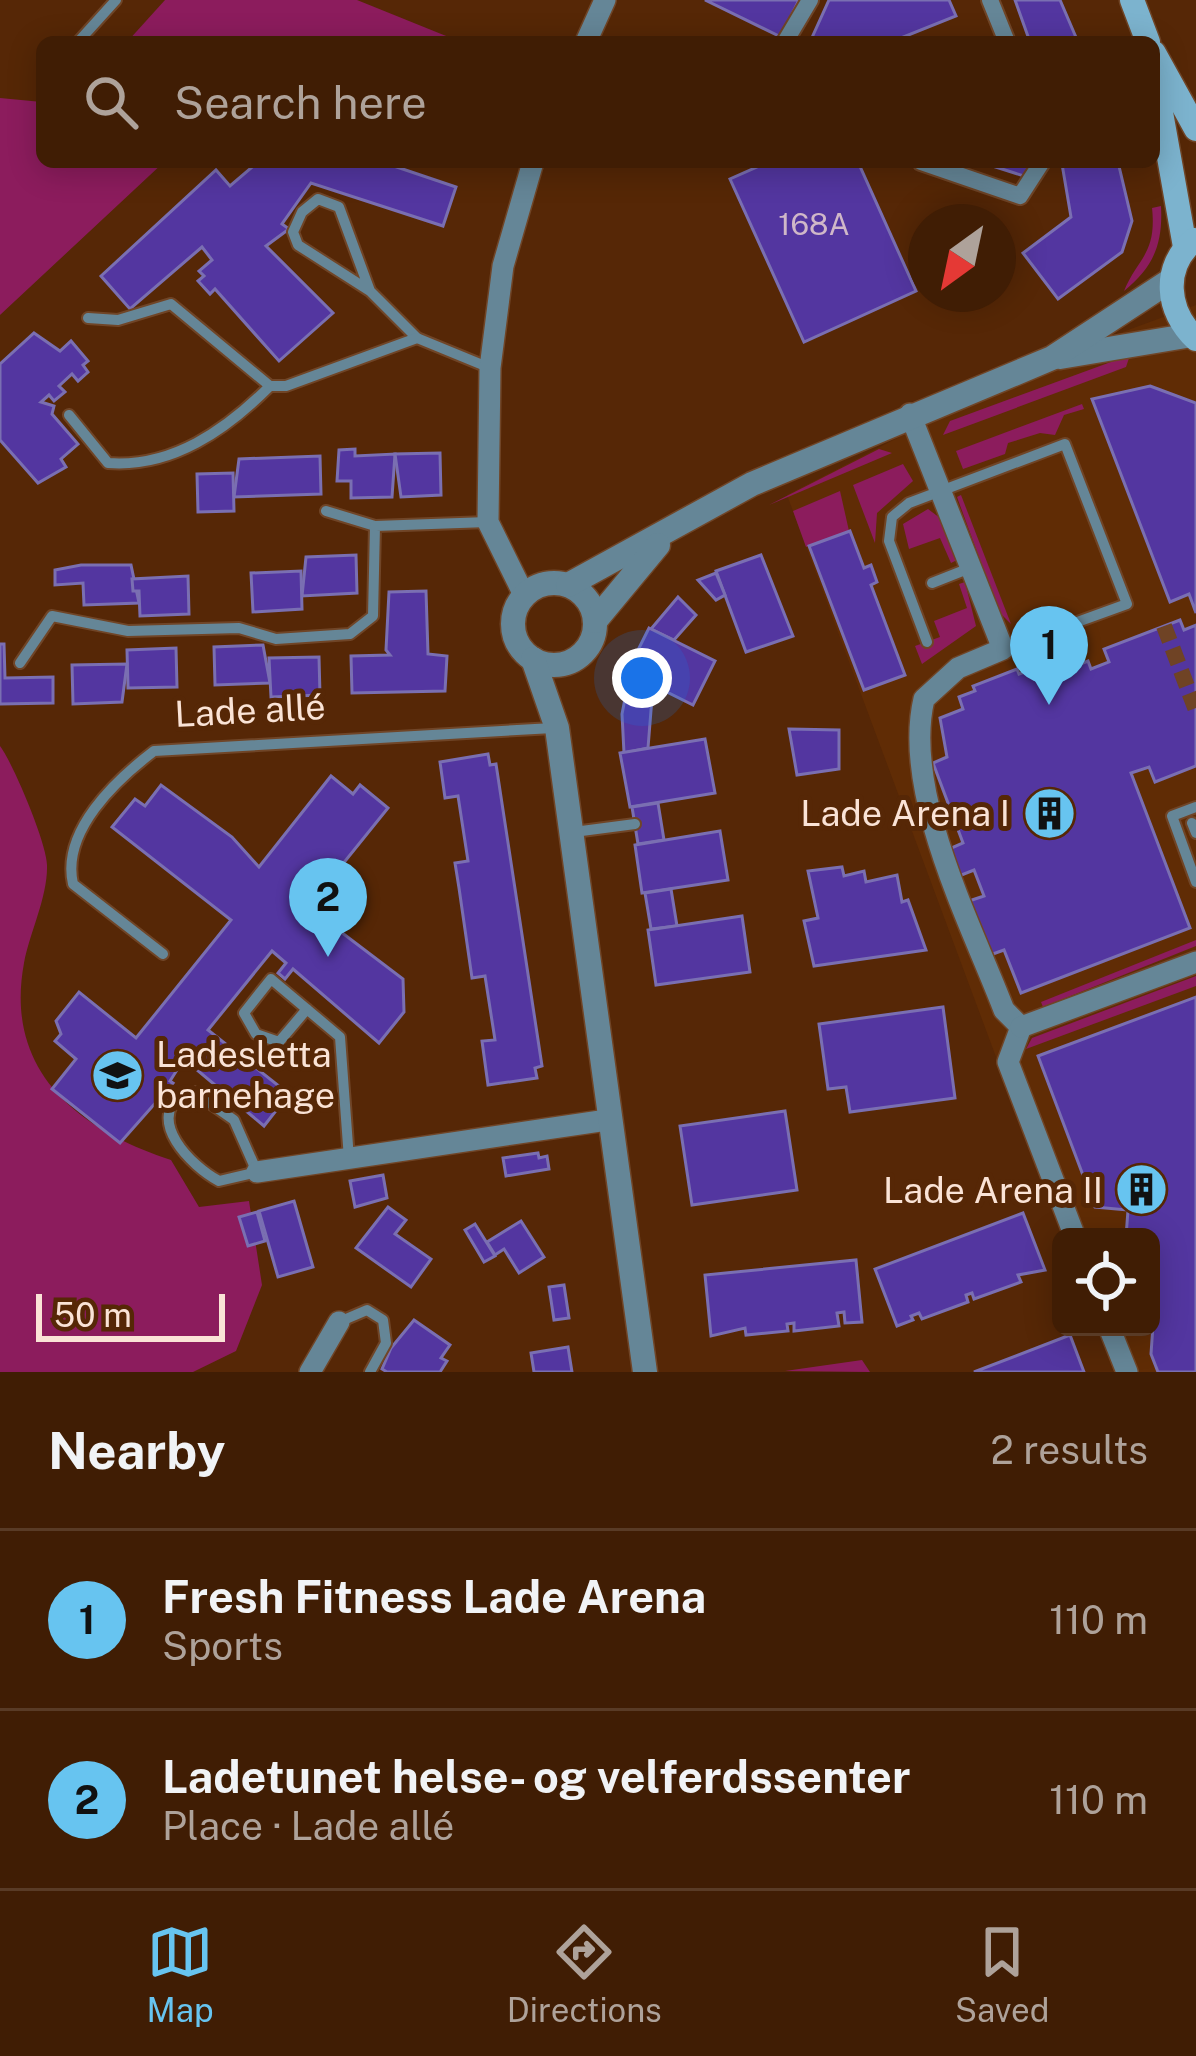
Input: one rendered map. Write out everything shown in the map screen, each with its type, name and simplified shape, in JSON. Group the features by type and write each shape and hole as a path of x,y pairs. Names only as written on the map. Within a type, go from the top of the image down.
{"main road":[{"path":"1132,0 1146,36"},
{"path":"1160,64 1196,129"},
{"path":"1160,101 1191,243 1172,280 1175,310 1194,337"}],"street":[{"path":"589,36 605,0"},
{"path":"788,36 809,0"},
{"path":"990,0 1005,36"},
{"path":"524,595 488,522 490,368 503,266 531,168"},
{"path":"938,168 1020,196 1038,168"},
{"path":"645,1372 556,728 533,659 513,629 524,595 544,583 568,585 752,484 1052,358 1172,280"},
{"path":"1052,358 1194,337"},
{"path":"910,414 1003,649 939,680 924,700 918,723 920,758 942,850 1004,1010 1022,1027"},
{"path":"533,659 564,664 587,648 595,621 667,532"},
{"path":"568,585 588,601 595,621"},
{"path":"556,728 564,664"},
{"path":"1072,1228 1008,1062 1022,1027 1196,962"},
{"path":"257,1172 607,1120"},
{"path":"310,1372 339,1322"},
{"path":"1112,1336 1126,1372"}],"lane":[{"path":"83,36 116,0"},
{"path":"370,290 339,207 318,199 302,212 293,232 298,245 370,290 417,338 490,368"},
{"path":"88,319 118,320 171,304 270,386 286,386 417,338"},
{"path":"69,415 108,463 141,466 239,417 270,386"},
{"path":"927,642 888,526 902,507 1065,444 1127,604 1003,649"},
{"path":"326,511 375,526 488,522"},
{"name":"Lade allé","path":"20,663 52,616 128,631 239,628 277,639 350,634 373,616 375,526"},
{"path":"932,583 970,568"},
{"name":"Lade allé","path":"163,954 73,884 70,872 80,830 128,770 154,751 556,728"},
{"path":"1196,807 1172,816 1196,882"},
{"path":"571,833 635,824"},
{"path":"307,1009 279,1042 256,1034 244,1013 271,980 307,1009 340,1037 349,1159"},
{"path":"194,1092 234,1120 257,1172 219,1181 190,1163 168,1124 174,1100 194,1092"},
{"path":"339,1322 367,1310 383,1320 386,1343 370,1372"}],"shaded area":[{"path":"165,0 357,0 446,36 132,36"},
{"path":"0,98 36,101 36,168 158,168 0,315"},
{"path":"1161,206 1154,253 1143,273 1124,291 1149,246 1152,208"},
{"path":"1196,305 1196,1372 1114,1372 1100,1336 1160,1336 1160,1228 1060,1228 787,495 1052,358"},
{"path":"1130,355 1126,367 943,435 950,421"},
{"path":"1082,404 1084,409 1064,415 1055,435 1040,433 1008,443 1005,454 963,469 956,451"},
{"path":"879,449 892,453 769,505"},
{"path":"903,464 913,481 877,513 875,543 853,485"},
{"path":"840,491 849,531 806,547 793,511"},
{"path":"961,495 1011,624 999,612 957,497"},
{"path":"928,509 940,518 957,560 951,563 940,538 909,549 903,524"},
{"path":"965,582 976,626 922,664 915,646 940,637 934,621 967,608 959,584"},
{"path":"0,746 28,804 47,865 24,963 21,1001 25,1035 37,1065 78,1113 137,1147 171,1160 199,1207 249,1201 262,1285 236,1351 193,1372 0,1372"},
{"path":"1196,940 1196,946 1043,1007 1041,1002"},
{"path":"1196,976 1196,986 1026,1049 1032,1038"},
{"path":"862,1360 870,1372 784,1371 785,1371"}],"building":[{"path":"705,0 799,0 779,36"},
{"path":"829,0 949,0 956,16 906,36 813,36"},
{"path":"1015,0 1060,0 1075,36 1028,36"},
{"path":"251,168 400,168 456,187 443,226 311,183 282,224 289,229 266,246 333,313 279,361 215,289 210,294 198,281 204,276 199,271 212,260 202,247 130,309 101,276 216,170 230,186"},
{"path":"755,168 861,168 908,273 908,295 804,342 730,179"},
{"path":"999,168 1029,168 1027,177"},
{"path":"1063,168 1119,168 1132,221 1122,252 1058,299 1023,253 1071,217"},
{"path":"34,333 60,351 71,341 88,361 83,365 88,372 78,381 72,374 59,386 65,392 54,401 49,395 41,402 54,406 52,414 78,444 61,459 66,467 38,483 0,440 0,364"},
{"path":"1150,386 1196,403 1196,613 1189,594 1170,602 1092,399"},
{"path":"355,449 355,456 395,454 392,497 351,498 351,481 337,481 339,450"},
{"path":"440,453 441,495 401,497 395,454"},
{"path":"320,456 321,494 234,497 239,459"},
{"path":"233,473 234,511 198,512 197,474"},
{"path":"850,531 864,568 871,565 877,582 871,585 905,675 864,690 809,546"},
{"path":"356,555 357,593 302,596 306,557"},
{"path":"761,555 793,636 746,652 716,571"},
{"path":"131,565 139,603 84,605 83,583 55,585 55,570"},
{"path":"301,571 302,609 253,612 251,573"},
{"path":"716,573 725,595 716,600 698,580"},
{"path":"188,576 189,614 140,616 139,591 133,591 132,579"},
{"path":"426,591 428,654 447,656 445,691 352,693 351,656 390,655 386,650 389,592"},
{"path":"678,597 696,615 674,640 651,629"},
{"name":"Lade Arena I","path":"1180,620 1184,630 1196,625 1196,766 1155,782 1149,767 1131,773 1190,928 1021,993 1004,950 990,955 969,901 984,896 974,870 959,876 949,849 963,843 933,763 947,757 940,718 963,709 959,697 975,691 973,686 1017,669 1019,674 1036,668 1040,680 1088,661 1091,669 1109,662 1104,649"},
{"path":"649,628 715,661 693,705 627,672"},
{"path":"0,644 4,644 5,678 53,677 53,703 0,704"},
{"path":"263,645 270,683 215,685 214,647"},
{"path":"176,648 177,687 128,688 127,650"},
{"path":"319,657 320,695 271,697 269,658"},
{"path":"127,664 122,702 73,704 72,665"},
{"path":"630,673 653,685 648,748 624,753 622,714"},
{"path":"789,729 839,730 839,769 797,775"},
{"path":"705,739 715,793 630,807 620,753"},
{"path":"488,754 490,765 496,764 542,1066 535,1068 537,1078 488,1085 482,1041 495,1040 485,976 472,978 455,863 468,861 458,796 445,798 440,762"},
{"path":"331,776 353,794 360,785 388,808 308,907 403,979 404,1012 379,1043 293,969 285,979 278,973 286,963 272,951 208,1030 289,1094 264,1126 184,1059 173,1083 120,1143 52,1089 76,1059 55,1041 61,1034 56,1021 79,992 136,1038 231,920 112,827 135,799 145,806 161,785 232,837 259,867"},
{"path":"658,803 664,840 638,844 632,807"},
{"path":"720,831 728,880 642,893 635,845"},
{"path":"842,867 844,876 864,871 866,882 897,875 902,902 908,900 926,950 814,966 804,921 818,918 808,871"},
{"path":"671,889 677,926 651,929 645,893"},
{"path":"742,916 750,972 656,985 648,930"},
{"name":"Lade Arena II","path":"1196,997 1196,1372 1158,1372 1151,1354 1152,1336 1160,1336 1160,1228 1127,1228 1128,1210 1095,1207 1038,1056"},
{"path":"943,1007 955,1098 850,1112 846,1087 828,1089 819,1024"},
{"path":"785,1111 797,1190 692,1205 680,1126"},
{"path":"538,1153 539,1158 547,1156 549,1169 506,1176 503,1158"},
{"path":"383,1175 387,1198 355,1207 350,1181"},
{"path":"294,1201 313,1267 278,1277 259,1211"},
{"path":"388,1207 406,1220 395,1234 431,1259 411,1287 356,1248"},
{"path":"257,1212 265,1241 248,1246 239,1217"},
{"path":"1023,1213 1045,1270 1018,1275 1021,1282 974,1299 972,1293 966,1295 968,1302 922,1319 919,1313 897,1326 875,1269"},
{"path":"521,1221 544,1257 519,1273 504,1249 495,1255 487,1242"},
{"path":"475,1224 495,1256 484,1262 465,1230"},
{"path":"856,1260 862,1322 845,1323 844,1312 837,1313 839,1326 794,1331 794,1323 787,1324 788,1331 746,1335 745,1328 711,1336 705,1275"},
{"path":"564,1285 569,1318 554,1320 549,1287"},
{"path":"414,1320 450,1345 441,1358 447,1361 440,1372 387,1372 382,1369 391,1348"},
{"path":"1070,1336 1084,1372 974,1372"},
{"path":"568,1347 572,1372 534,1372 531,1353"}],"tunnel":[{"path":"1164,626 1196,710"}],"place":[{"name":"Fresh Fitness Lade Arena","path":"1049,705"},
{"name":"Lade Arena I","path":"1049,813"},
{"name":"Ladetunet helse- og velferdssenter","path":"328,957"},
{"name":"Ladesletta barnehage","path":"117,1075"},
{"name":"Lade Arena II","path":"1142,1190"}]}
